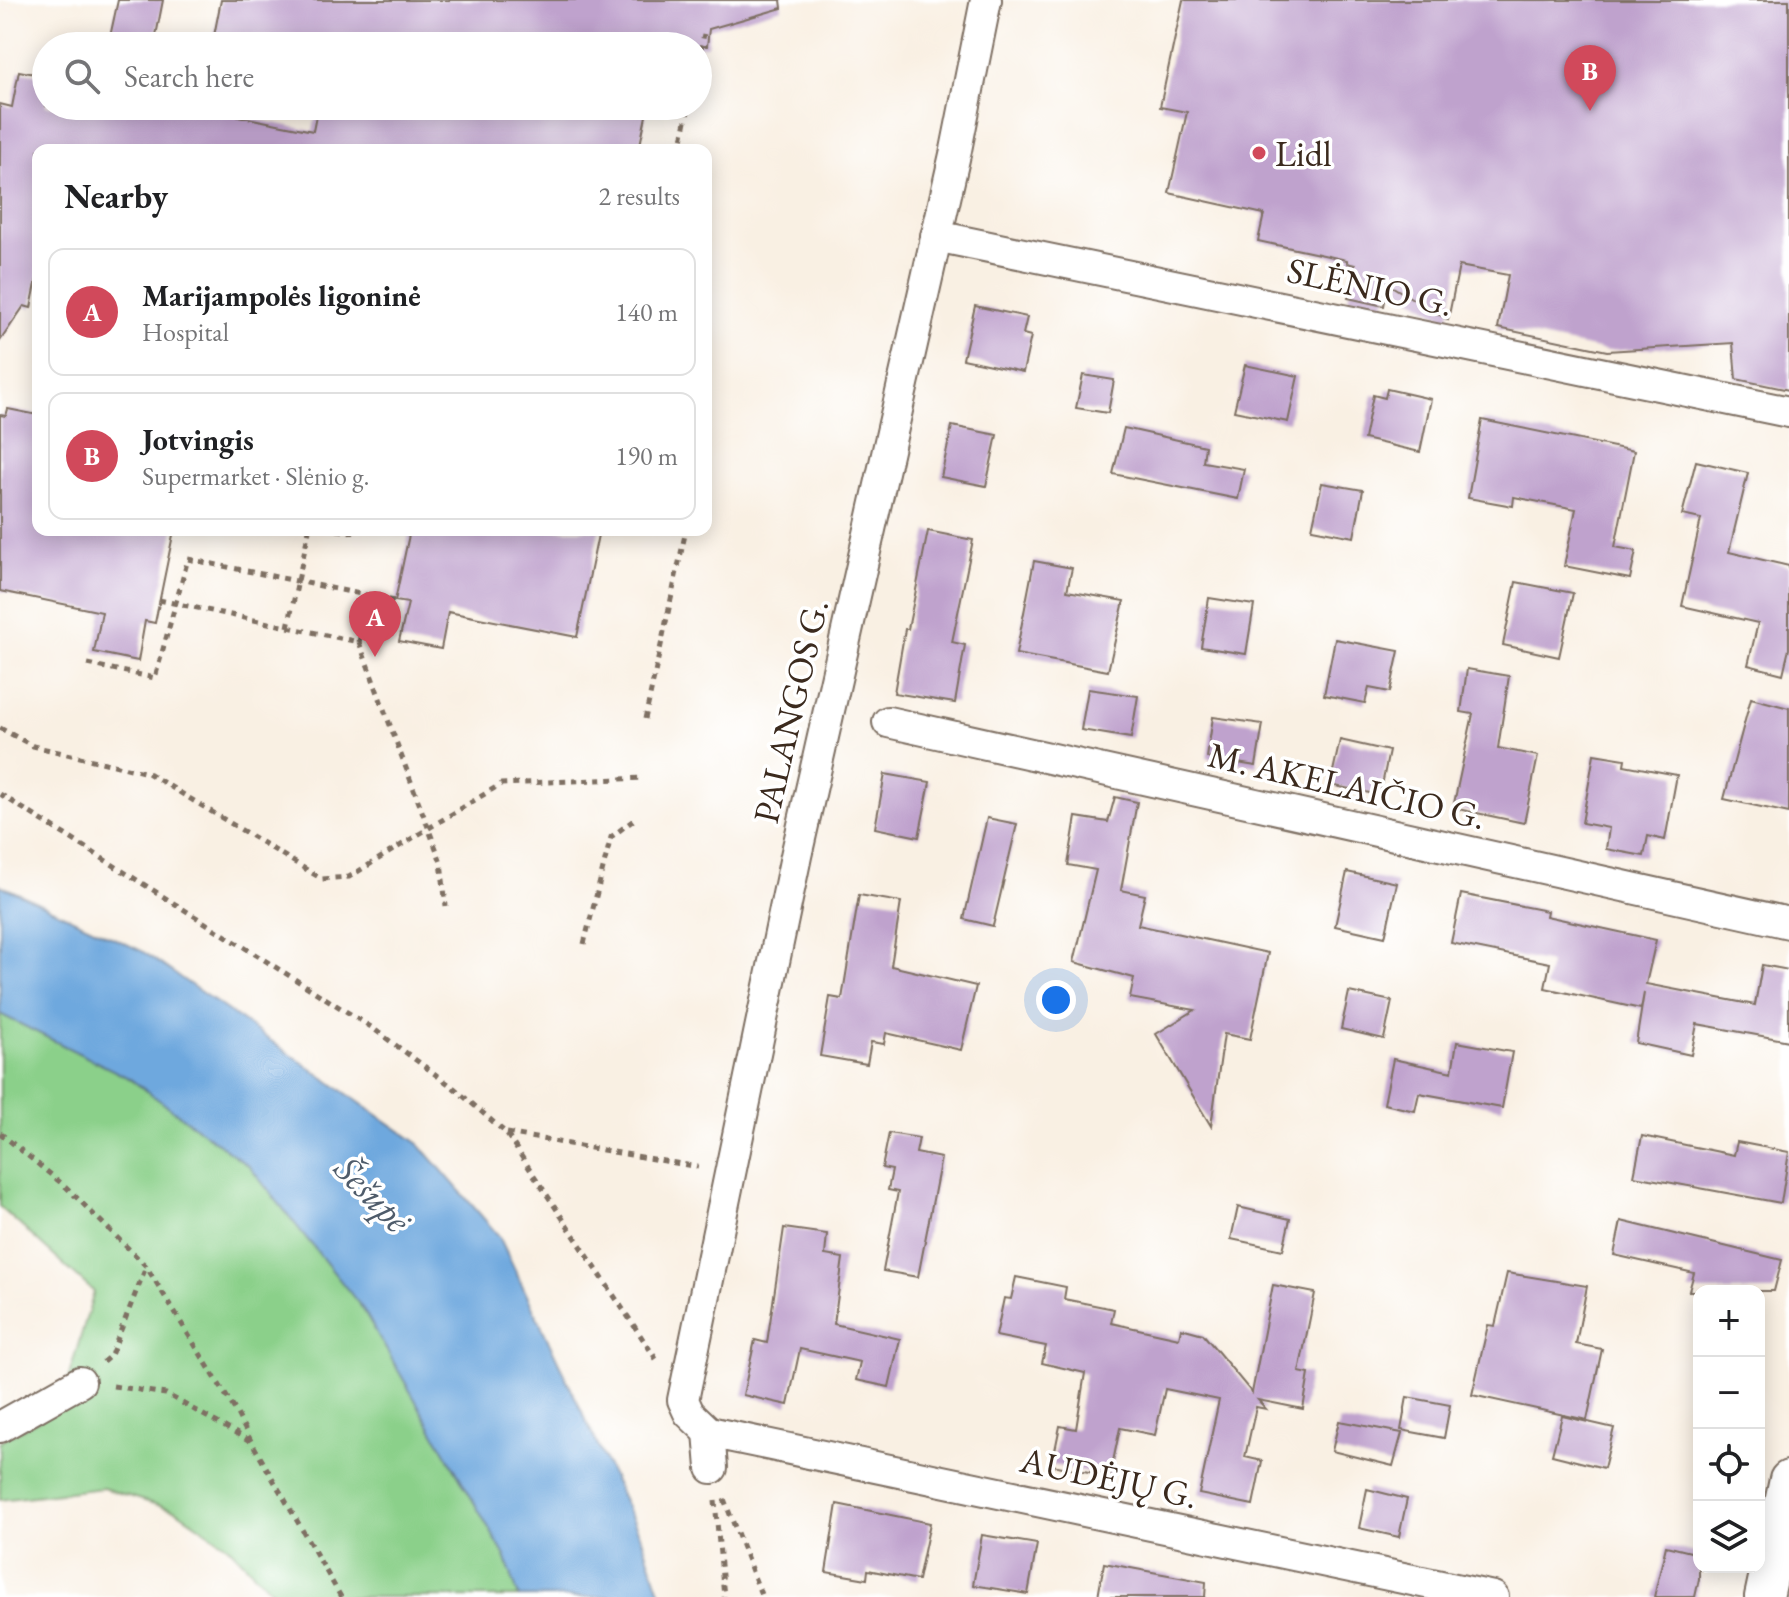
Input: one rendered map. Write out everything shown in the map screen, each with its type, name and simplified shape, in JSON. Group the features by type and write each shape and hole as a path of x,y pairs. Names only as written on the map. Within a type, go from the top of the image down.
{"street":[{"name":"PALANGOS G.","path":"683,1400 796,856 986,0"},
{"name":"SLĖNIO G.","path":"936,236 1789,412"},
{"name":"M. AKELAIČIO G.","path":"888,722 1789,923"},
{"path":"0,1427 80,1382"},
{"path":"683,1400 689,1413 709,1432 712,1468"},
{"name":"AUDĖJŲ G.","path":"709,1432 1493,1597"},
{"path":"1764,1597 1789,1480"}],"path":[{"path":"681,144 686,120"},
{"path":"288,627 308,536"},
{"path":"645,719 685,536"},
{"path":"88,664 155,678 188,559 395,601"},
{"path":"370,596 359,642 441,862 446,906"},
{"path":"159,600 359,642"},
{"path":"0,728 33,746 148,773 322,879 349,877 501,784 644,778"},
{"path":"0,794 371,1027 454,1088 506,1133 683,1400"},
{"path":"584,944 611,837 635,819"},
{"path":"0,1133 66,1187 146,1266 235,1410 341,1597"},
{"path":"506,1133 731,1172"},
{"path":"80,1382 111,1355 146,1266"},
{"path":"80,1382 166,1394 251,1441"},
{"path":"712,1468 724,1597"},
{"path":"712,1468 762,1597"}],"green space":[{"path":"0,1014 129,1078 249,1166 363,1309 505,1556 519,1597 277,1597 228,1546 177,1511 103,1488 0,1500 0,1441 59,1409 94,1292 0,1207"}],"water":[{"name":"Šešupė","path":"0,885 142,951 419,1144 499,1236 642,1539 662,1597 519,1597 505,1556 363,1309 249,1166 129,1078 0,1014"}],"building":[{"path":"118,0 163,0 157,32 111,32"},
{"path":"221,0 781,0 782,8 709,29 709,32 215,32"},
{"path":"1183,0 1789,0 1789,390 1736,379 1733,343 1607,351 1498,328 1508,275 1459,266 1448,320 1388,284 1384,306 1348,298 1355,265 1347,263 1347,260 1258,241 1264,214 1169,193 1187,112 1160,107"},
{"path":"19,71 32,73 32,120 258,120 313,131 315,120 645,120 640,144 32,144 32,303 31,308 24,306 0,341 0,104 12,107"},
{"path":"975,306 1027,317 1023,334 1031,336 1023,372 963,359"},
{"path":"1245,365 1298,376 1288,422 1234,411"},
{"path":"1083,375 1114,380 1108,413 1076,408"},
{"path":"1387,389 1431,399 1420,452 1364,439 1373,395 1385,398"},
{"path":"8,409 32,414 32,536 173,536 155,623 145,621 138,661 94,652 102,612 0,591 0,415 6,416"},
{"path":"1482,420 1634,451 1615,547 1636,551 1630,579 1564,566 1576,509 1514,497 1513,506 1468,498"},
{"path":"952,426 997,435 986,486 941,477"},
{"path":"1124,428 1205,446 1203,462 1244,469 1238,499 1113,474"},
{"path":"1696,461 1748,473 1729,552 1789,566 1789,649 1783,674 1748,665 1758,623 1682,606 1701,519 1682,515"},
{"path":"1322,483 1363,490 1354,537 1312,529"},
{"path":"928,531 973,540 952,642 965,645 955,703 894,693"},
{"path":"409,536 598,536 577,637 448,612 441,649 399,641 408,603 395,601"},
{"path":"1034,561 1072,568 1067,591 1124,601 1108,671 1016,654"},
{"path":"1516,582 1573,593 1559,657 1503,645"},
{"path":"1209,598 1254,605 1246,654 1201,647"},
{"path":"1335,639 1399,651 1390,692 1369,688 1365,703 1324,695"},
{"path":"1467,669 1509,676 1498,748 1538,756 1524,823 1453,808 1473,714 1461,712"},
{"path":"1088,689 1138,696 1131,738 1081,730"},
{"path":"1751,698 1789,708 1789,813 1724,799"},
{"path":"1213,717 1263,724 1256,766 1207,758"},
{"path":"1340,740 1389,751 1380,795 1330,785"},
{"path":"1594,754 1625,759 1624,765 1677,775 1665,840 1648,836 1644,856 1606,849 1609,828 1582,823"},
{"path":"885,774 930,782 919,837 875,828"},
{"path":"1115,797 1137,802 1121,890 1145,895 1138,925 1268,953 1250,1039 1224,1034 1211,1126 1156,1034 1195,1010 1130,998 1134,978 1074,962 1096,870 1068,865 1076,817 1108,822"},
{"path":"987,818 1017,824 993,926 964,919"},
{"path":"1347,872 1397,883 1385,937 1335,926"},
{"path":"1461,894 1547,911 1546,916 1656,940 1646,984 1755,1005 1762,965 1789,970 1789,1041 1697,1024 1691,1055 1636,1043 1644,993 1641,1009 1545,988 1550,963 1451,943"},
{"path":"859,895 901,902 891,966 976,986 961,1050 886,1033 884,1044 871,1042 867,1064 820,1056 830,997 842,999"},
{"path":"1349,992 1392,1001 1384,1039 1341,1029"},
{"path":"1457,1042 1512,1052 1502,1108 1419,1093 1415,1111 1384,1104 1393,1059 1452,1072"},
{"path":"889,1133 919,1138 916,1153 941,1158 918,1277 883,1271 898,1192 888,1190 892,1170 882,1168"},
{"path":"1642,1136 1734,1155 1737,1142 1789,1152 1781,1203 1634,1176"},
{"path":"1238,1207 1290,1219 1283,1250 1231,1239"},
{"path":"1621,1221 1782,1260 1774,1291 1765,1291 1765,1285 1693,1285 1693,1291 1689,1291 1694,1273 1614,1255"},
{"path":"784,1228 827,1234 825,1255 843,1258 834,1324 900,1339 889,1387 856,1380 860,1362 800,1349 788,1405 743,1395 755,1340 767,1343"},
{"path":"1507,1273 1587,1286 1576,1344 1602,1349 1587,1420 1472,1395 1488,1325 1495,1326"},
{"path":"1016,1277 1066,1287 1064,1299 1114,1309 1111,1323 1179,1338 1181,1328 1203,1334 1252,1393 1273,1285 1315,1293 1299,1372 1309,1374 1303,1409 1258,1400 1266,1409 1256,1407 1245,1457 1262,1461 1253,1505 1199,1494 1219,1400 1165,1389 1155,1435 1120,1428 1110,1476 1052,1465 1060,1426 1076,1429 1085,1373 1042,1363 1046,1346 996,1336 1004,1298 1011,1299"},
{"path":"1407,1397 1450,1405 1444,1438 1401,1430"},
{"path":"1562,1416 1614,1428 1604,1468 1552,1455"},
{"path":"1339,1421 1402,1433 1393,1466 1332,1451"},
{"path":"1367,1489 1407,1499 1399,1537 1359,1528"},
{"path":"837,1504 930,1523 918,1580 868,1570 867,1579 826,1572"},
{"path":"982,1535 1037,1544 1028,1594 973,1585"},
{"path":"1666,1546 1693,1553 1693,1573 1699,1573 1695,1597 1654,1597"},
{"path":"1104,1563 1206,1582 1205,1597 1098,1597"}],"place":[{"name":"Jotvingis","path":"1590,111"},
{"name":"Lidl","path":"1259,153"},
{"name":"Marijampolės ligoninė","path":"375,657"}]}
